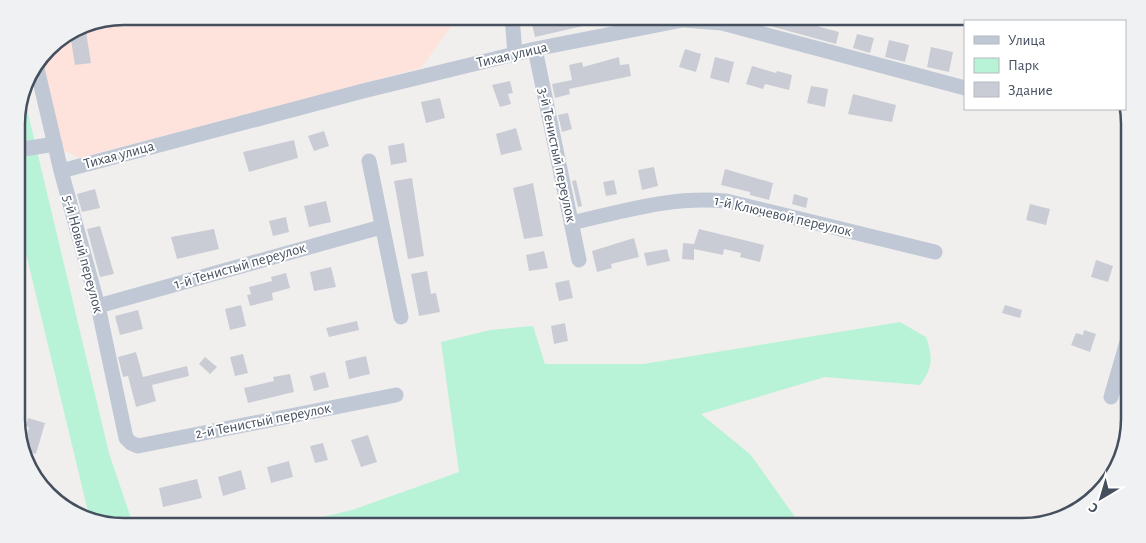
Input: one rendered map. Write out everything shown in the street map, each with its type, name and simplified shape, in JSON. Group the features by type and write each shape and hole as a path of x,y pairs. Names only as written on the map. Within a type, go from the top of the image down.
{"street":[{"path":"513,25 515,54"},
{"name":"Тихая улица","path":"61,171 535,49 658,25"},
{"name":"Тихая улица","path":"733,25 964,88"},
{"name":"3-й Тенистый переулок","path":"535,49 579,260"},
{"name":"5-й Новый переулок","path":"38,74 61,171 98,306 126,438 131,443"},
{"path":"25,149 55,144"},
{"path":"369,161 381,227 401,317"},
{"name":"1-й Ключевой переулок","path":"571,223 672,200 697,198 726,200 935,252"},
{"name":"1-й Тенистый переулок","path":"98,306 381,227"},
{"path":"1111,397 1121,364"},
{"name":"2-й Тенистый переулок","path":"131,443 138,446 396,395"}],"shaded area":[{"path":"117,25 452,25 421,68 79,158 63,150 43,67 59,49 74,38 98,28"}],"green space":[{"path":"27,107 109,453 131,518 98,515 88,511 25,249"},
{"path":"900,322 926,337 931,356 929,368 920,385 825,377 701,414 751,455 796,518 318,518 352,510 459,472 441,342 490,330 533,326 545,364 643,364"}],"building":[{"path":"532,25 587,25 535,37"},
{"path":"767,25 813,25 839,32 836,44"},
{"path":"86,33 91,63 75,65 71,40"},
{"path":"857,34 874,38 870,53 853,48"},
{"path":"889,40 909,45 905,62 885,57"},
{"path":"931,47 953,52 949,72 927,67"},
{"path":"685,49 701,54 696,72 679,67"},
{"path":"619,57 620,65 629,64 631,76 569,89 570,94 555,98 552,84 572,80 569,65 582,62 583,67"},
{"path":"715,57 734,62 729,83 710,78"},
{"path":"752,66 776,73 777,71 792,75 789,90 765,84 763,89 746,84"},
{"path":"510,81 513,93 508,94 511,104 500,107 492,85"},
{"path":"811,86 828,89 825,107 807,103"},
{"path":"853,94 896,105 892,122 848,114"},
{"path":"440,98 445,118 426,123 421,102"},
{"path":"568,113 572,129 562,132 558,115"},
{"path":"516,128 522,150 501,155 496,134"},
{"path":"324,131 329,146 314,151 308,136"},
{"path":"294,140 298,158 249,172 243,152"},
{"path":"404,143 407,162 391,165 388,146"},
{"path":"654,167 658,186 642,190 638,170"},
{"path":"725,169 773,183 769,200 750,195 750,192 721,185"},
{"path":"412,178 424,256 408,259 394,181"},
{"path":"576,180 582,206 578,207 572,181"},
{"path":"614,180 617,194 606,196 603,182"},
{"path":"533,183 543,236 524,239 513,188"},
{"path":"95,189 100,208 82,212 77,194"},
{"path":"794,194 808,198 806,208 792,204"},
{"path":"326,201 331,222 309,227 304,206"},
{"path":"1030,204 1050,209 1046,225 1026,220"},
{"path":"286,217 289,232 273,236 269,221"},
{"path":"100,226 114,274 100,277 87,229"},
{"path":"214,229 219,249 177,259 171,237"},
{"path":"699,229 764,245 760,262 740,257 741,253 724,249 723,255 694,249 694,260 682,259 683,243 694,244"},
{"path":"634,238 639,257 611,264 612,268 597,272 592,251"},
{"path":"667,249 670,261 647,266 644,253"},
{"path":"544,251 548,268 529,271 526,255"},
{"path":"1096,260 1113,266 1108,282 1091,277"},
{"path":"331,267 336,287 314,291 310,272"},
{"path":"427,271 431,294 436,293 440,312 419,316 411,274"},
{"path":"286,273 290,288 272,293 273,300 250,306 247,295 251,294 249,287 272,281 271,277"},
{"path":"569,280 573,298 559,301 555,283"},
{"path":"241,305 246,326 230,330 225,309"},
{"path":"1005,305 1022,310 1020,318 1002,313"},
{"path":"138,310 143,329 120,335 115,316"},
{"path":"357,321 359,330 329,337 326,328"},
{"path":"565,323 568,341 554,344 551,326"},
{"path":"1084,330 1096,334 1090,352 1071,345 1076,333 1083,335"},
{"path":"136,352 143,377 187,366 189,376 152,385 156,401 136,407 128,376 123,377 118,357"},
{"path":"243,354 248,373 235,376 230,357"},
{"path":"366,356 370,374 349,379 345,361"},
{"path":"205,357 217,367 210,374 199,364"},
{"path":"325,372 329,387 314,391 310,376"},
{"path":"290,374 294,392 248,403 244,388 274,381 273,377"},
{"path":"28,418 45,423 36,454 31,452 28,445 27,436 29,427 26,426"},
{"path":"368,435 377,462 361,467 351,440"},
{"path":"323,443 328,460 315,463 310,446"},
{"path":"289,461 293,477 271,483 267,467"},
{"path":"241,470 246,489 223,496 218,477"},
{"path":"197,479 202,498 163,507 159,488"}]}
